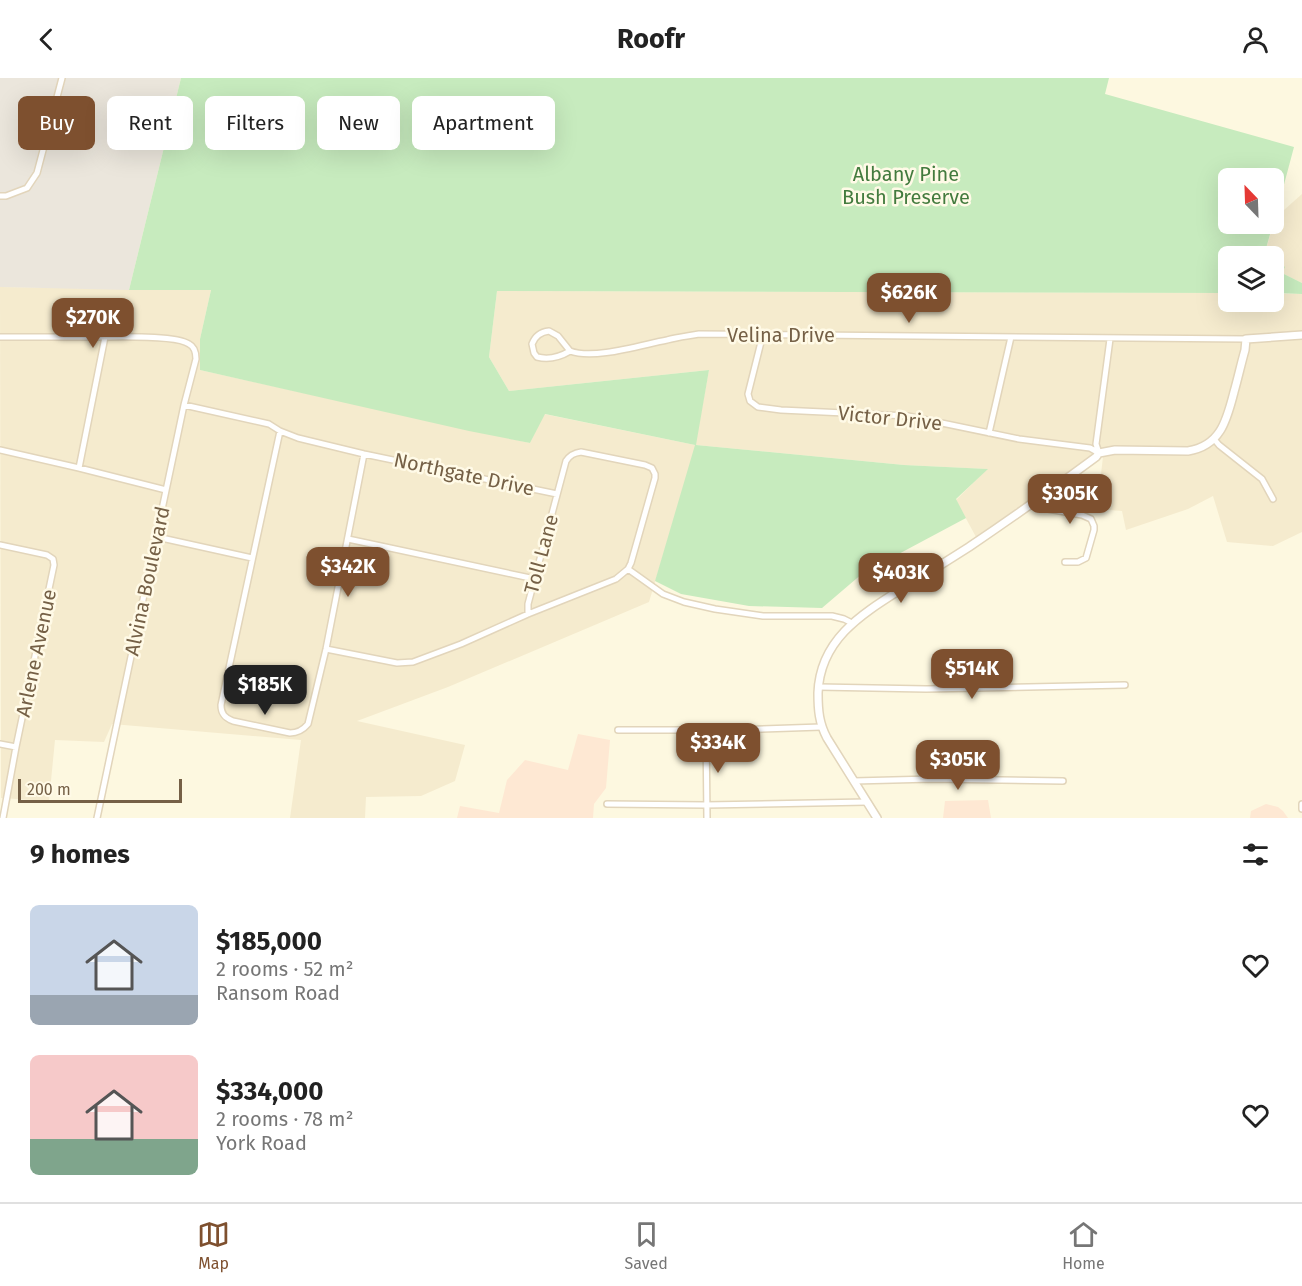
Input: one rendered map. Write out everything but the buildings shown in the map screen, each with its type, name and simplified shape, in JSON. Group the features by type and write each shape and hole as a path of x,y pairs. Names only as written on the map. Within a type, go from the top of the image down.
{"street":[{"path":"0,196 27,188 37,173 62,78"},
{"name":"Velina Drive","path":"570,351 561,357 542,358 537,357 534,353 532,344 538,334 549,331 558,336 570,351 578,354 610,351 699,334 1246,339"},
{"name":"Victor Drive","path":"763,334 748,394 750,401 755,405 781,410 908,416 1020,439 1090,448 1099,453"},
{"path":"0,336 105,337 79,468"},
{"path":"877,818 821,727 818,708 822,670 836,642 852,623 879,603 983,538 1082,468 1099,453 1116,450 1188,451 1202,447 1214,439 1227,418 1246,339 1302,336"},
{"name":"Alvina Boulevard","path":"97,818 184,405 196,359 196,352 187,342 169,339 105,337"},
{"path":"988,433 1011,337"},
{"path":"1099,453 1096,444 1110,339"},
{"name":"Northgate Drive","path":"184,405 269,424 298,438 364,454 557,494 566,461 572,454 581,452 645,465 652,468 655,478 628,569"},
{"path":"280,431 221,705 225,718 233,722 290,733 304,730 308,724 326,649 364,454"},
{"path":"1214,439 1262,479 1273,499"},
{"path":"0,450 166,490"},
{"name":"Toll Lane","path":"528,614 528,604 557,494"},
{"path":"1037,499 1044,507 1087,517 1094,523 1086,558 1078,562 1065,562"},
{"path":"157,537 252,558"},
{"path":"348,539 535,579"},
{"name":"Arlene Avenue","path":"0,545 48,555 53,559 54,565 3,818"},
{"path":"326,649 397,663 413,662 616,579 628,569 663,594 684,602 763,616 832,616 852,623"},
{"path":"819,687 926,689 1125,685"},
{"path":"618,730 821,727"},
{"path":"706,730 707,818"},
{"path":"0,744 16,747"},
{"path":"854,781 932,779 1063,781"},
{"path":"607,804 867,802"},
{"path":"1302,804 1302,809"}],"shaded area":[{"path":"0,78 181,78 177,96 107,96 107,150 163,150 129,290 0,287"},
{"path":"1302,194 1302,283 1284,274 1284,246 1267,246 1270,234 1284,234 1284,210"},
{"path":"0,287 211,290 200,339 200,370 530,443 544,414 695,445 709,370 509,391 489,357 497,291 1218,293 1218,312 1284,312 1284,294 1302,294 1302,532 1273,546 1227,542 1213,496 1188,509 1126,530 1122,511 1097,509 1104,448 976,537 956,500 987,469 904,465 696,445 649,602 448,687 357,721 465,745 455,781 421,796 366,797 365,818 290,818 301,740 112,724 104,742 55,740 49,801 1,798"},
{"path":"578,734 610,740 606,788 594,804 593,818 457,818 460,806 499,813 507,780 525,760 568,770"},
{"path":"988,800 991,818 943,818 945,801"},
{"path":"1266,804 1278,807 1288,818 1250,818 1251,811"}],"green space":[{"name":"Albany Pine Bush Preserve","path":"181,78 1109,78 1105,94 1294,147 1284,184 1284,168 1218,168 1218,234 1270,234 1267,246 1218,246 1218,293 497,291 489,357 509,391 709,370 696,445 904,465 988,469 956,499 966,518 863,573 822,608 749,606 681,594 655,581 695,445 545,414 530,443 200,370 200,339 211,290 129,290 163,150 193,150 193,96 177,96"},
{"path":"1284,274 1302,283 1302,294 1284,293"}]}
